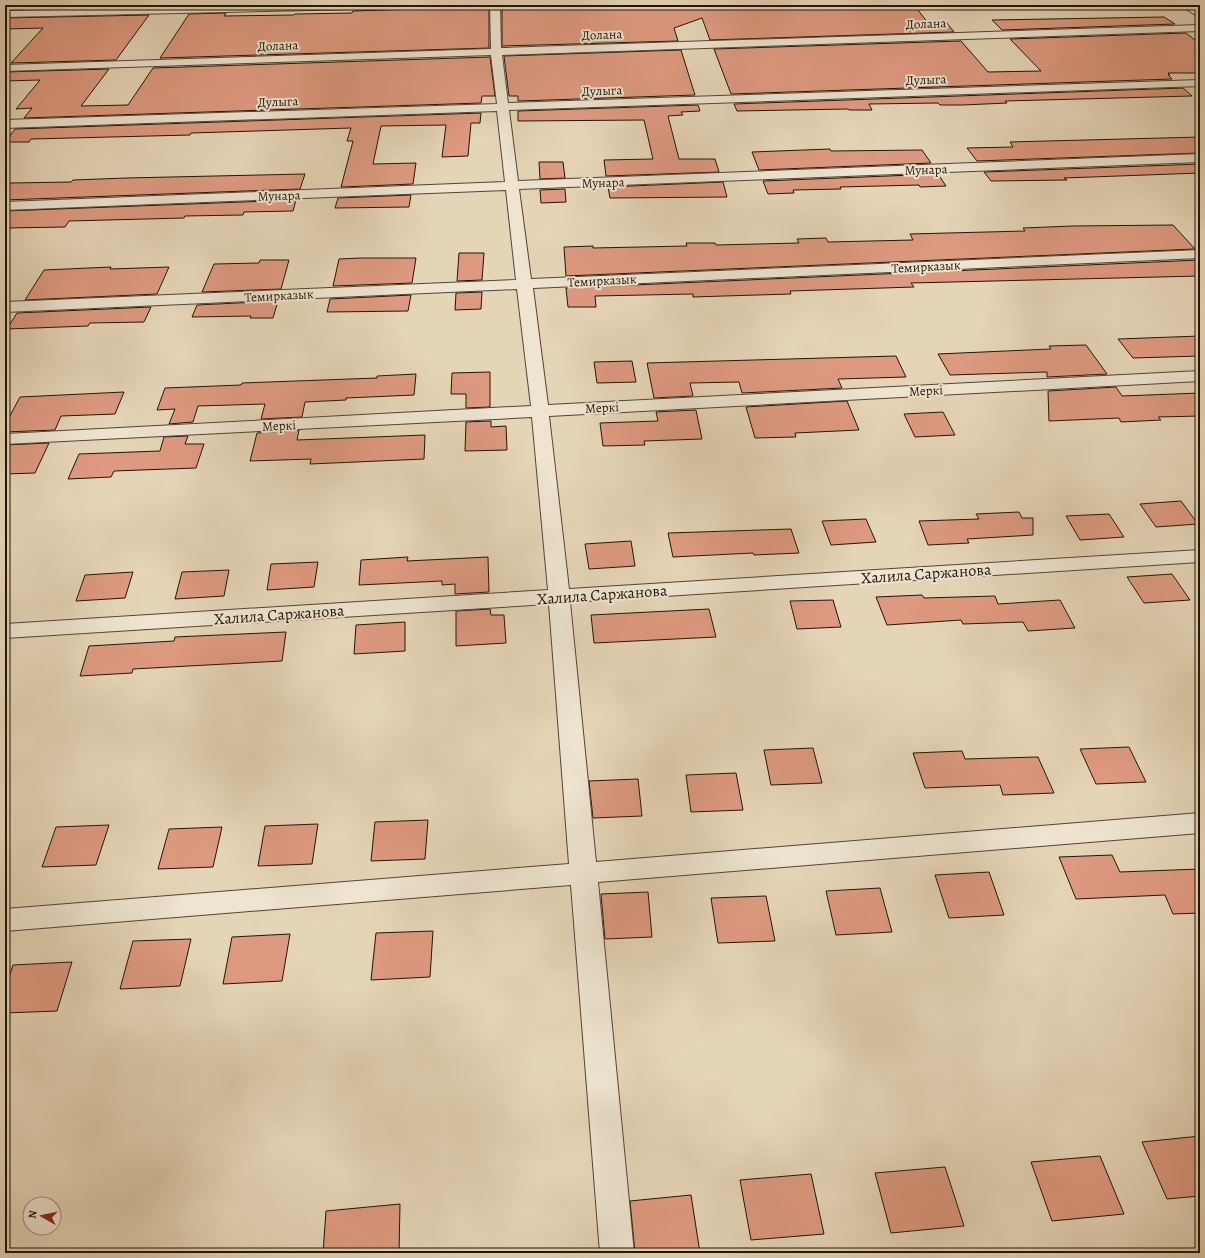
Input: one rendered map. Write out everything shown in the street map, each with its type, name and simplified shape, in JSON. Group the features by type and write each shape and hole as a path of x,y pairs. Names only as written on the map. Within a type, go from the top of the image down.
{"street":[{"path":"5,14 401,5"},
{"path":"495,5 496,52 540,411 559,596 617,1253"},
{"path":"1184,5 1200,15"},
{"name":"Долана","path":"5,68 1200,28"},
{"name":"Дулыга","path":"5,124 1200,83"},
{"name":"Мунара","path":"5,206 1200,158"},
{"name":"Темирказык","path":"5,307 1200,254"},
{"name":"Меркі","path":"5,439 1200,376"},
{"name":"Халила Саржанова","path":"5,631 1200,556"},
{"path":"5,920 1200,823"}],"building":[{"path":"156,5 15,9 18,6"},
{"path":"613,5 914,5 928,23 946,22 954,32 710,40 702,18 674,28 678,41 502,46 502,9 613,7"},
{"path":"476,7 476,9 489,9 489,48 160,58 189,14 226,13 224,16 294,15 352,13 353,11"},
{"path":"149,15 116,60 11,63 43,28 5,29 6,18"},
{"path":"1164,17 1175,24 1002,30 992,20"},
{"path":"1186,33 1200,44 1200,73 1168,73 1172,79 731,94 714,49 961,41 988,72 1041,71 1010,39"},
{"path":"681,50 695,95 518,101 518,96 509,96 504,56"},
{"path":"490,57 495,96 482,96 481,103 24,118 32,108 16,109 40,80 5,81 5,72 109,69 81,106 128,105 153,68"},
{"path":"1183,88 1192,96 1005,101 1007,103 963,105 940,105 938,103 869,104 872,110 737,111 734,104"},
{"path":"698,105 700,111 681,112 683,115 668,116 679,159 715,159 719,172 606,176 604,160 653,159 644,120 518,121 518,111"},
{"path":"481,113 480,123 471,123 468,156 442,157 446,125 381,126 373,164 416,163 413,184 341,187 353,141 347,141 351,128 191,133 190,135 31,139 29,142 5,142 15,129"},
{"path":"1200,137 1200,153 977,161 967,148 1013,147 1010,142"},
{"path":"830,149 831,151 922,150 931,163 759,170 752,152"},
{"path":"539,162 563,162 565,178 540,179"},
{"path":"1200,164 1200,173 1064,178 1067,180 991,181 984,172"},
{"path":"305,174 300,189 5,200 5,191 11,183 71,182 73,180 126,178"},
{"path":"938,174 946,186 920,187 919,185 840,187 841,189 793,190 794,193 768,194 763,181"},
{"path":"723,182 727,197 610,198 608,187"},
{"path":"565,189 566,202 541,203 540,190"},
{"path":"411,195 409,207 335,208 338,198"},
{"path":"296,200 293,211 244,212 243,215 185,216 184,218 69,221 65,227 5,228 5,211"},
{"path":"1173,225 1195,249 566,276 564,247 593,246 593,248 687,246 686,243 715,243 716,245 799,243 797,239 826,238 828,242 913,240 910,234 1025,231 1023,228 1072,226"},
{"path":"459,253 484,253 482,280 457,281"},
{"path":"416,258 412,283 333,286 339,259"},
{"path":"260,260 289,260 281,289 202,292 214,264 259,263"},
{"path":"1200,260 1200,276 911,283 914,287 790,291 791,294 693,297 693,294 595,296 596,307 568,307 566,288"},
{"path":"111,267 110,269 169,267 157,294 25,300 44,270"},
{"path":"482,292 481,309 455,310 456,293"},
{"path":"411,295 408,311 327,312 330,299"},
{"path":"278,301 273,318 250,318 251,316 192,317 197,305"},
{"path":"151,307 144,322 90,323 88,326 7,329 17,313"},
{"path":"1200,336 1200,356 1133,358 1118,339"},
{"path":"1086,345 1107,374 1047,377 1047,372 950,375 938,354 1051,349 1049,346"},
{"path":"896,356 906,377 838,379 842,388 742,393 739,382 690,383 693,396 654,398 647,363"},
{"path":"632,361 636,382 597,383 594,362"},
{"path":"490,372 490,407 466,408 466,394 451,394 452,373"},
{"path":"416,374 414,395 346,398 346,400 305,402 302,417 261,419 265,404 198,406 193,422 169,424 175,409 157,410 165,388 241,385 242,383 377,378 377,376"},
{"path":"1116,387 1122,396 1200,393 1200,416 1158,417 1161,420 1121,422 1119,418 1049,421 1048,391"},
{"path":"124,392 115,414 61,416 55,430 5,432 5,425 20,397"},
{"path":"847,401 859,430 795,433 796,437 755,438 746,407"},
{"path":"696,410 702,439 644,441 645,445 603,446 600,423 658,421 656,412"},
{"path":"943,412 955,435 915,437 904,414"},
{"path":"491,421 491,427 506,426 507,450 465,451 466,422"},
{"path":"299,430 297,440 425,435 424,459 310,464 311,459 250,461 257,433"},
{"path":"188,436 185,444 204,444 196,468 114,471 111,477 68,479 79,454 160,451 164,437"},
{"path":"49,443 35,473 5,474 5,445"},
{"path":"1181,501 1198,524 1156,527 1140,504"},
{"path":"1019,512 1022,518 1033,518 1033,535 967,539 969,543 928,545 919,521 979,519 976,514"},
{"path":"1109,514 1124,537 1080,540 1066,516"},
{"path":"866,519 876,542 831,545 822,521"},
{"path":"791,529 799,553 754,555 753,553 673,557 668,533"},
{"path":"631,541 635,566 589,569 585,544"},
{"path":"408,557 407,561 488,557 489,592 455,594 455,584 442,585 442,581 359,585 361,560"},
{"path":"318,562 314,587 267,590 271,564"},
{"path":"229,570 224,596 175,599 182,572"},
{"path":"133,572 125,598 76,601 85,575"},
{"path":"1172,574 1190,600 1144,603 1127,577"},
{"path":"922,595 924,598 995,596 998,604 1060,600 1075,628 1028,631 1023,622 963,624 961,620 887,625 876,597"},
{"path":"833,600 841,627 797,629 790,601"},
{"path":"490,609 491,615 504,615 506,643 456,646 456,611"},
{"path":"709,609 716,637 594,643 591,615"},
{"path":"405,622 405,651 354,654 356,625"},
{"path":"286,632 282,661 133,669 132,673 80,676 89,646 174,641 175,637"},
{"path":"1129,747 1146,782 1096,784 1080,749"},
{"path":"813,748 822,783 771,785 764,750"},
{"path":"962,751 965,759 1038,757 1054,793 1003,795 1000,785 925,788 913,753"},
{"path":"736,773 743,810 691,812 686,775"},
{"path":"638,779 642,816 593,818 589,781"},
{"path":"428,820 425,859 371,861 375,822"},
{"path":"318,824 312,864 258,866 265,826"},
{"path":"109,825 96,865 42,867 56,827"},
{"path":"222,827 213,867 158,869 169,829"},
{"path":"1112,855 1120,872 1200,869 1200,913 1173,914 1165,895 1076,899 1059,857"},
{"path":"989,872 1004,915 949,918 935,875"},
{"path":"880,888 892,932 836,935 826,891"},
{"path":"648,892 652,937 605,939 601,894"},
{"path":"766,896 775,941 718,943 711,898"},
{"path":"433,931 430,977 371,980 376,933"},
{"path":"290,934 282,981 223,984 232,937"},
{"path":"191,939 180,986 120,989 133,941"},
{"path":"72,962 57,1011 5,1013 5,989 13,965"},
{"path":"1200,1136 1200,1196 1167,1199 1142,1142"},
{"path":"1100,1156 1124,1214 1052,1221 1031,1162"},
{"path":"945,1167 964,1226 891,1233 875,1173"},
{"path":"811,1174 824,1234 751,1240 740,1180"},
{"path":"691,1195 700,1253 635,1253 630,1201"},
{"path":"400,1204 399,1253 323,1253 326,1211"}]}
